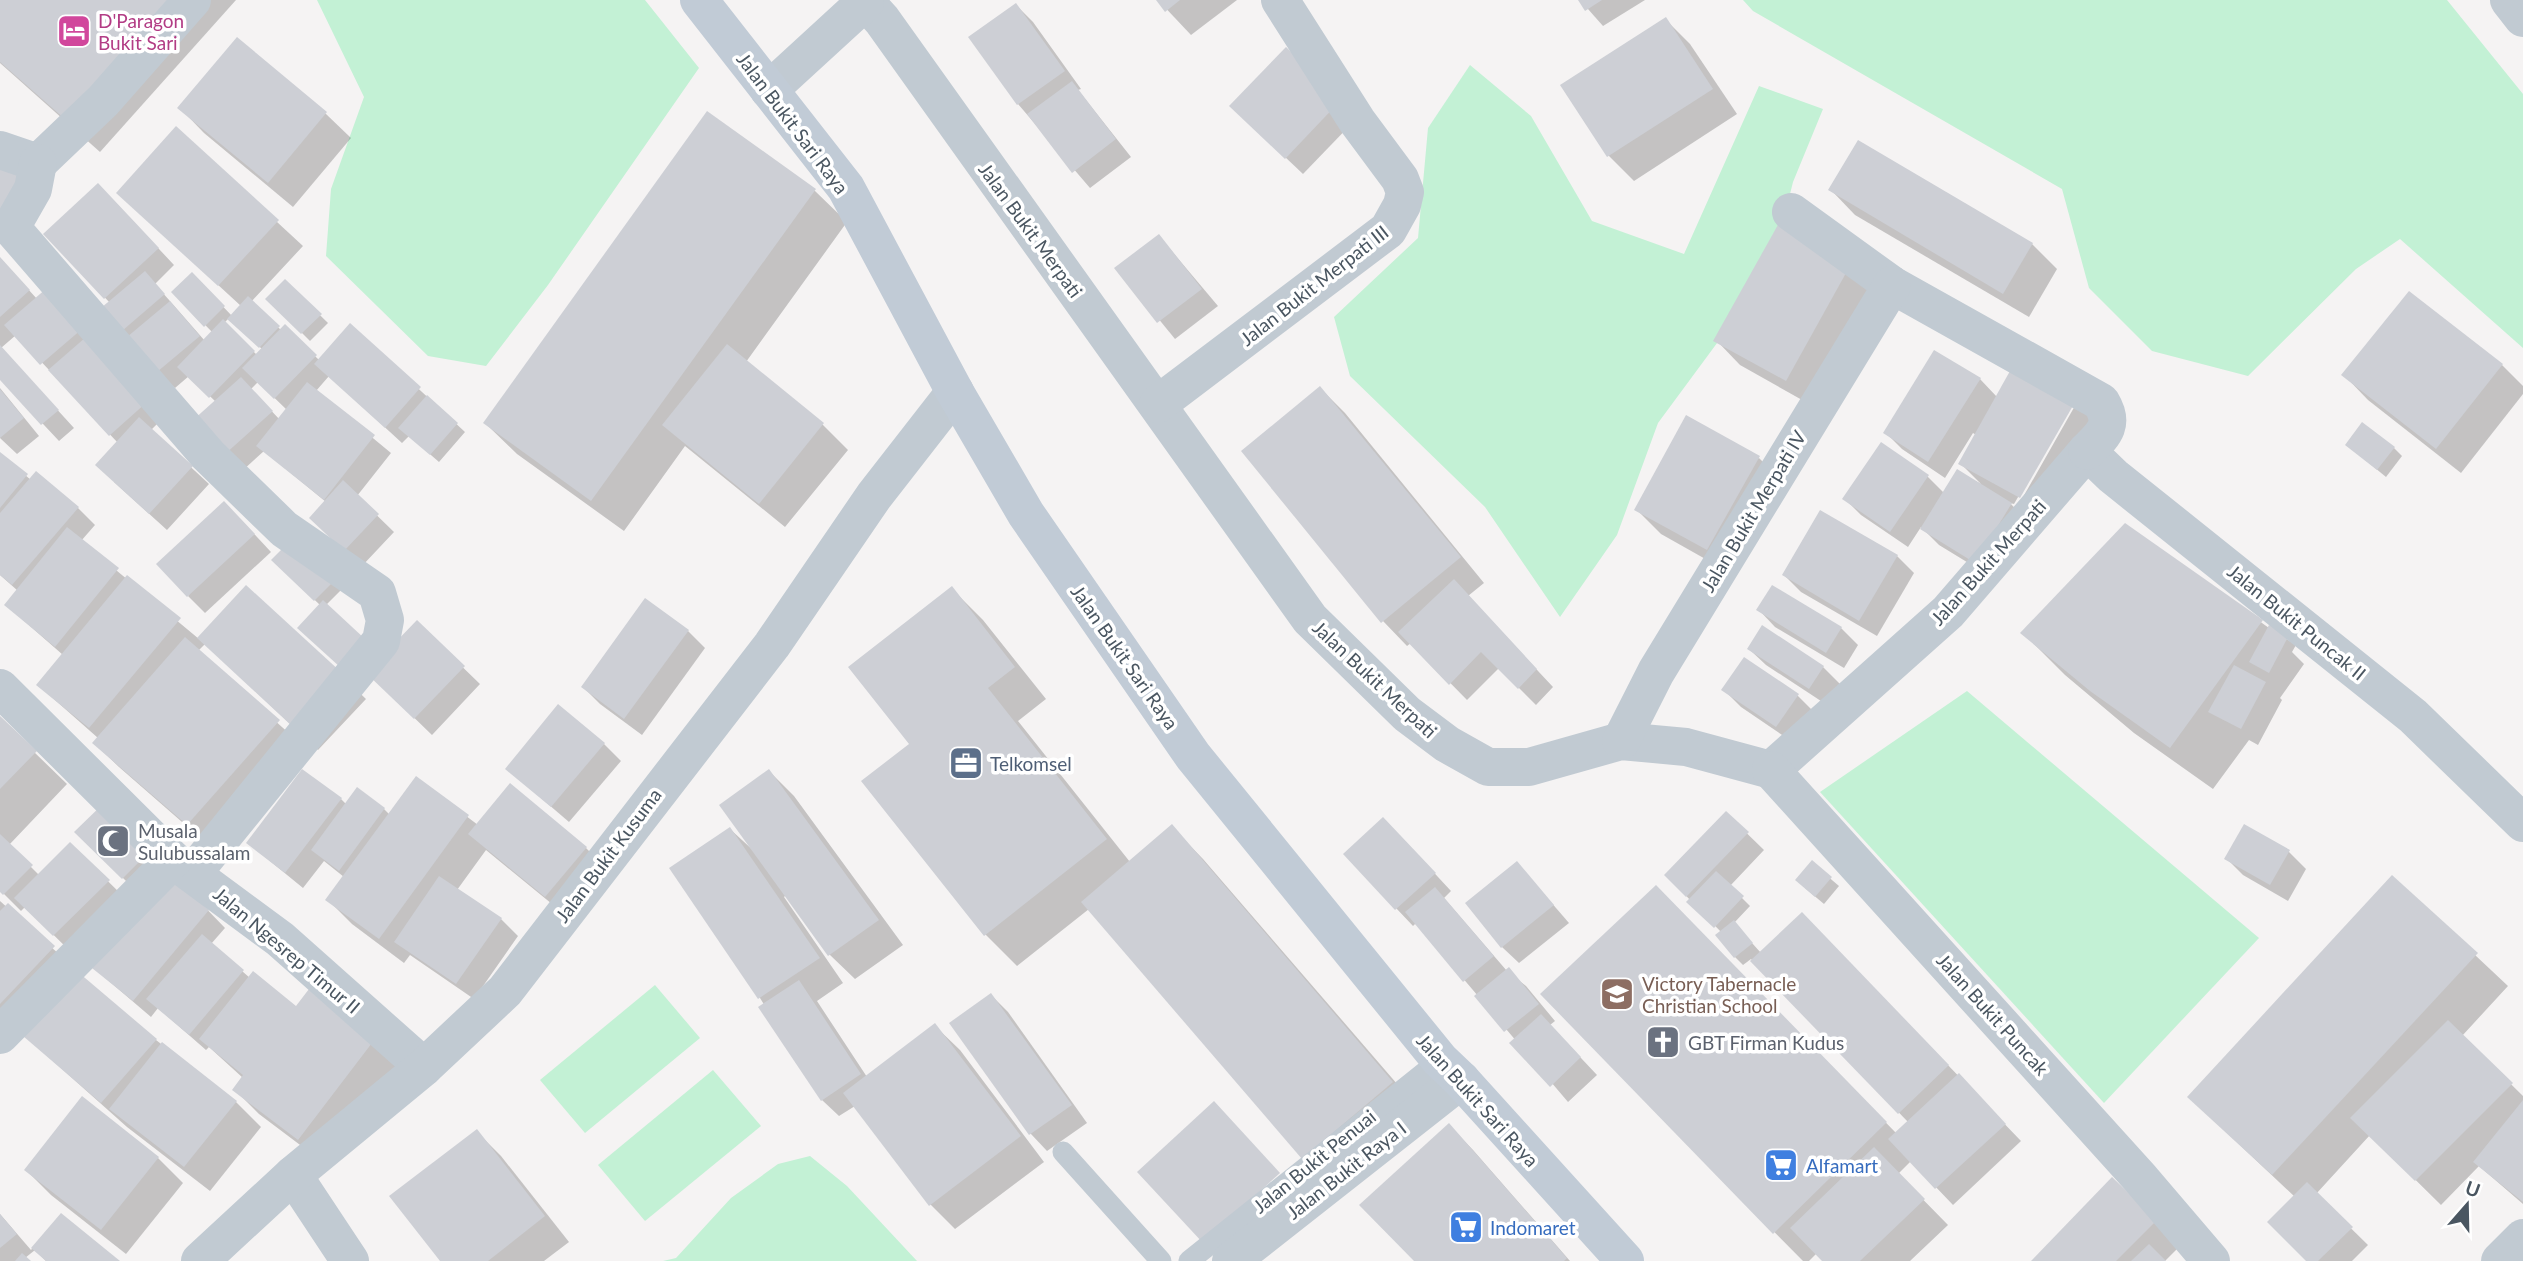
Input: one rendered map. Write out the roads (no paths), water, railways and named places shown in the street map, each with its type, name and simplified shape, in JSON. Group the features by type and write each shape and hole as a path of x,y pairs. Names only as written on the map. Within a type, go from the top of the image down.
{"street":[{"path":"0,1035 183,866 381,640 385,620 377,593 284,529 208,455 15,232 13,224 33,188 38,163 103,101 192,0"},
{"name":"Jalan Bukit Sari Raya","path":"699,0 846,188 955,392 1026,514 1193,756 1450,1070 1625,1261"},
{"name":"Jalan Bukit Merpati III","path":"1158,404 1388,230 1402,205 1405,192 1399,179 1357,121 1280,0"},
{"path":"2509,0 2523,18"},
{"path":"769,90 877,5"},
{"name":"Jalan Bukit Merpati","path":"877,5 1061,273 1158,404 1310,619 1407,714 1447,744 1489,767 1529,767 1621,741 1686,747 1771,770 1948,612 2076,463 2105,434 2109,415 2101,402 1892,285"},
{"path":"0,150 38,163"},
{"path":"1791,212 1892,285"},
{"name":"Jalan Bukit Merpati IV","path":"1621,741 1656,672 1892,285"},
{"name":"Jalan Bukit Kusuma","path":"200,1261 293,1175 424,1067 505,991 772,645 874,496 955,392"},
{"name":"Jalan Bukit Puncak II","path":"2076,463 2113,476 2413,716 2523,823"},
{"name":"Jalan Ngesrep Timur II","path":"0,688 183,866 280,939 424,1067"},
{"name":"Jalan Bukit Puncak","path":"1771,770 2132,1168 2211,1261"},
{"name":"Jalan Bukit Raya I","path":"1231,1261 1450,1070"},
{"path":"293,1175 350,1261"},
{"path":"2501,1261 2523,1238"}],"lane":[{"name":"Jalan Bukit Penuai","path":"1189,1261 1450,1070"},
{"path":"1063,1152 1161,1261"}],"place":[{"name":"D'Paragon Bukit Sari","path":"74,31"},
{"name":"Telkomsel","path":"966,763"},
{"name":"Musala Sulubussalam","path":"113,841"},
{"name":"Victory Tabernacle Christian School","path":"1617,994"},
{"name":"GBT Firman Kudus","path":"1663,1042"},
{"name":"Alfamart","path":"1781,1165"},
{"name":"Indomaret","path":"1466,1227"}]}
